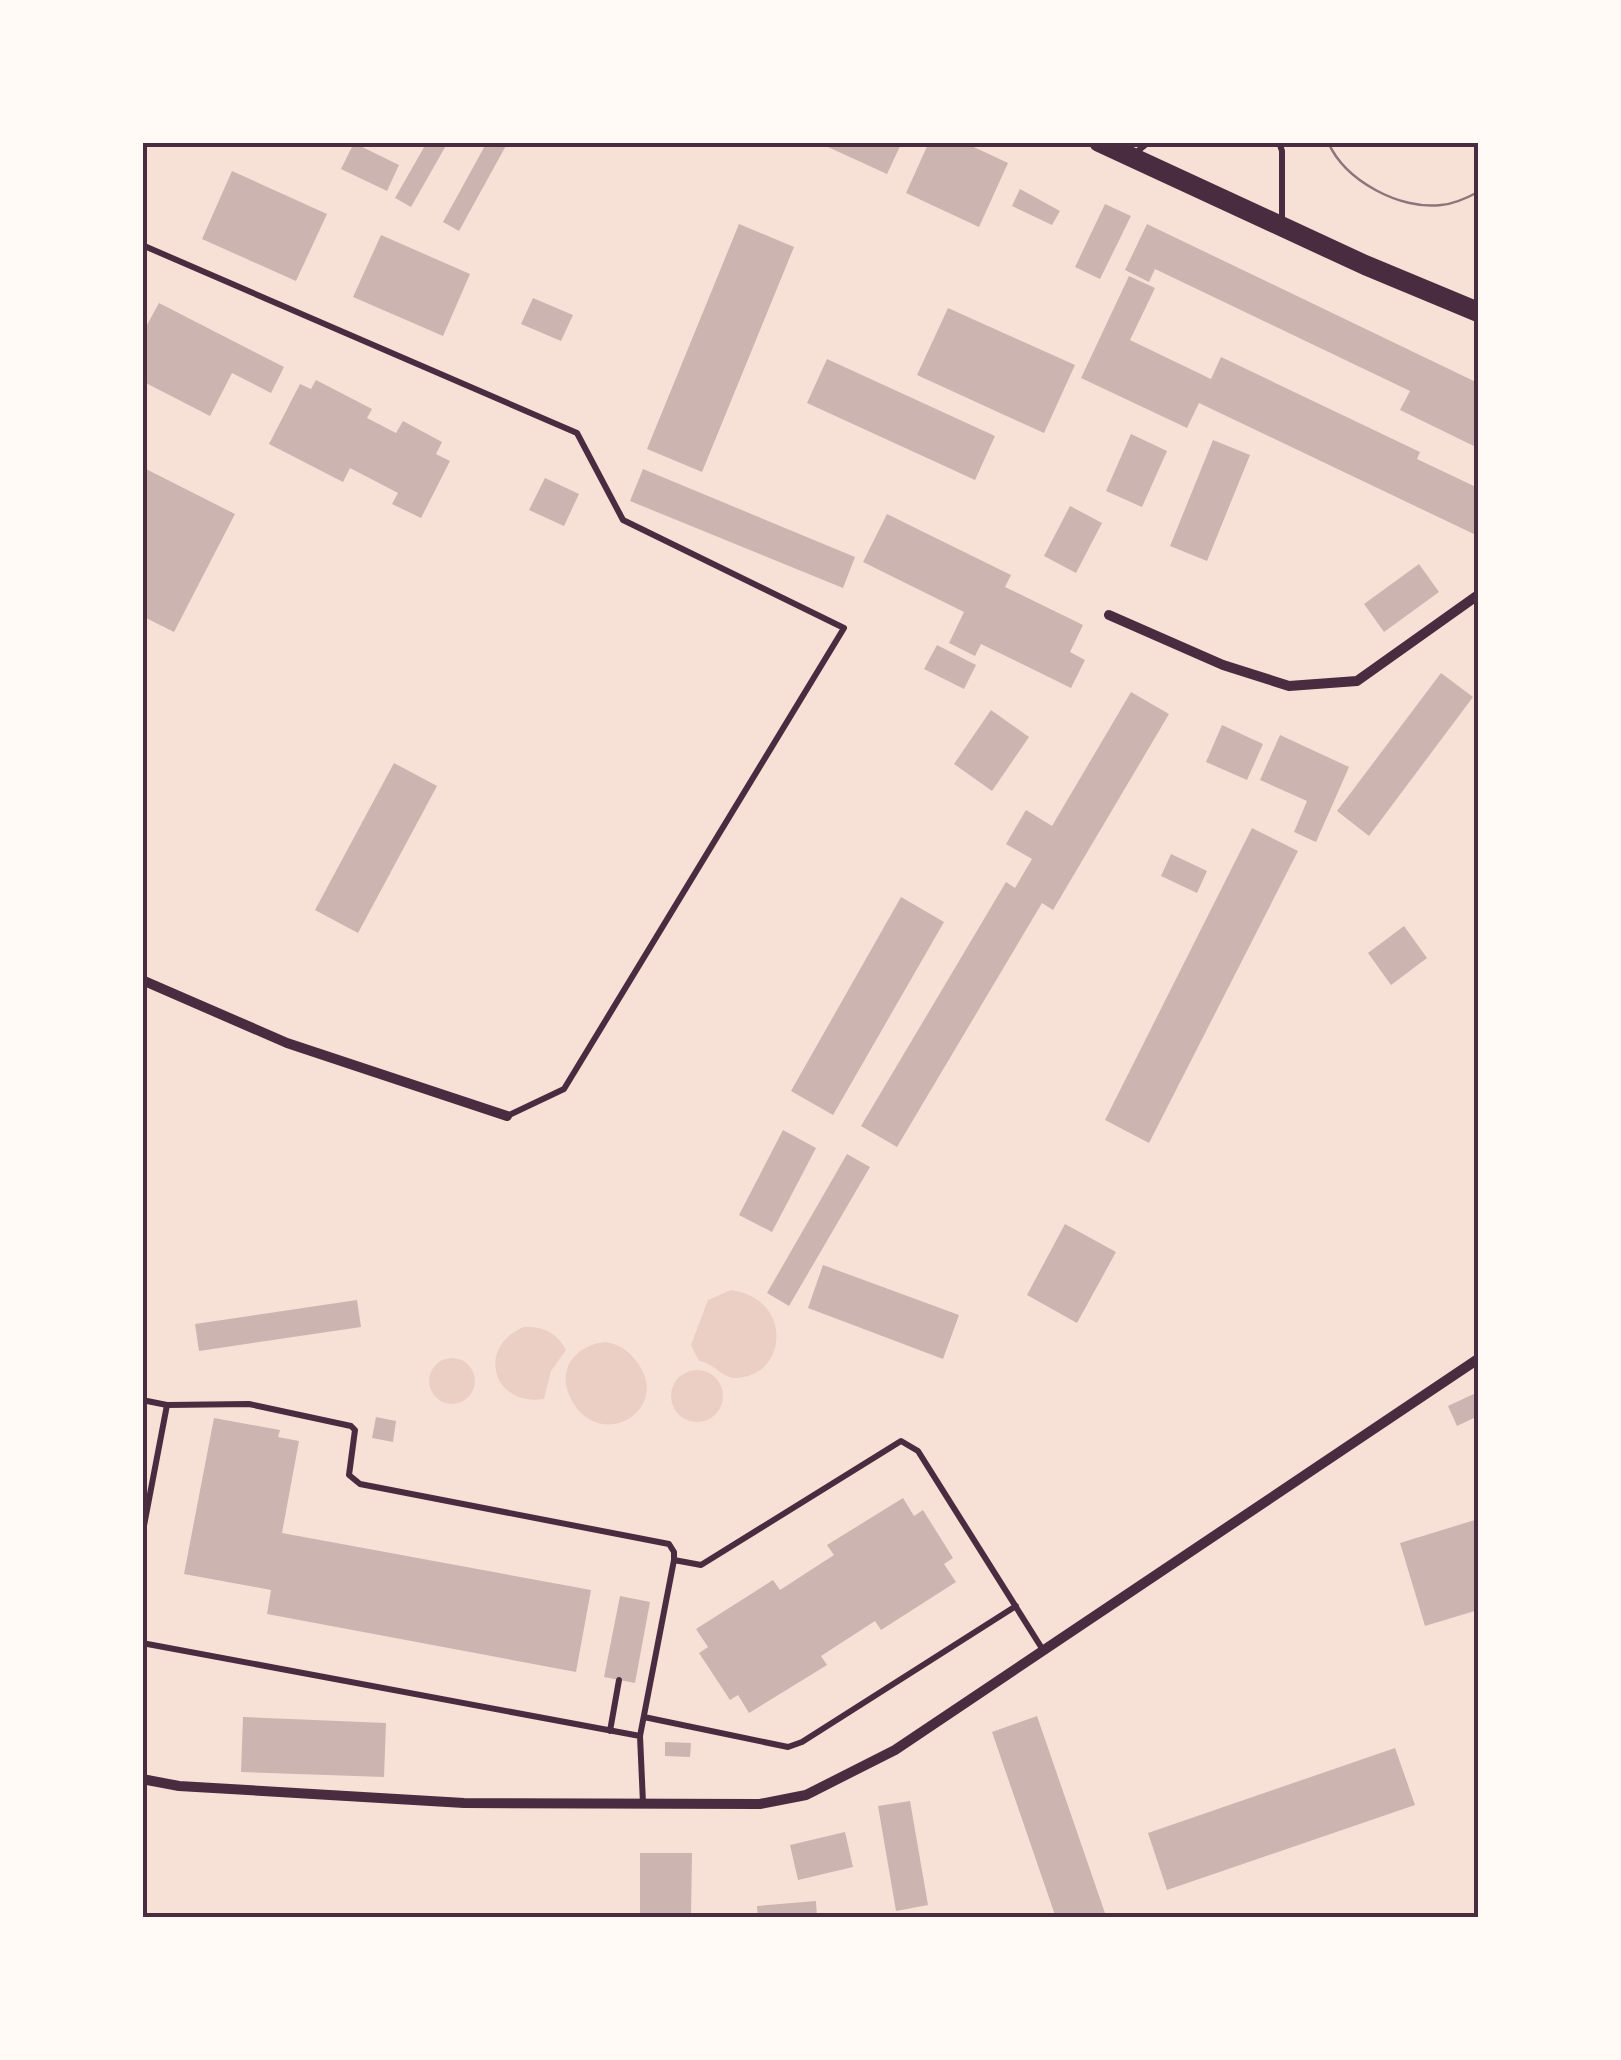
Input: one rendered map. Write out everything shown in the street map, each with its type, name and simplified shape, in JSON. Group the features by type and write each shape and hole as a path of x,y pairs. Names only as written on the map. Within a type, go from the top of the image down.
{"main road":[{"path":"1100,142 1478,312"}],"street":[{"path":"1109,616 1223,665 1289,686 1357,680 1478,595"},
{"path":"142,980 287,1043 507,1116"},
{"path":"142,1779 179,1786 464,1803 760,1804 806,1794 895,1750 1478,1359"}],"lane":[{"path":"1130,157 1149,142"},
{"path":"1279,142 1282,226"},
{"path":"142,245 577,434 623,520 844,628 564,1090 507,1116"},
{"path":"142,1400 167,1405 249,1404 344,1422 355,1430 349,1475 360,1484 669,1544 674,1560 640,1736 642,1805"},
{"path":"142,1536 167,1405"},
{"path":"674,1560 700,1566 902,1441 918,1450 1044,1651"},
{"path":"644,1717 788,1746 802,1742 1016,1606"},
{"path":"142,1642 640,1736"},
{"path":"610,1730 619,1680"}],"shaded area":[{"path":"731,1290 752,1296 766,1308 776,1337 765,1366 752,1375 735,1378 699,1361 691,1345 708,1300"},
{"path":"524,1327 549,1332 566,1350 551,1371 544,1399 512,1394 497,1373 500,1347"},
{"path":"606,1342 630,1354 646,1380 646,1396 639,1410 627,1420 612,1424 596,1422 581,1413 566,1384 573,1358 587,1347"},
{"path":"452,1358 468,1365 475,1381 468,1397 452,1404 436,1397 429,1381 436,1365"},
{"path":"697,1370 715,1378 723,1396 715,1414 697,1422 679,1414 671,1396 679,1378"}],"building":[{"path":"427,142 448,142 411,207 395,198"},
{"path":"487,142 508,142 459,231 443,222"},
{"path":"817,142 902,142 887,174"},
{"path":"929,142 963,142 1008,163 979,227 906,193"},
{"path":"354,143 399,165 387,191 341,169"},
{"path":"232,171 327,214 296,281 202,239"},
{"path":"1020,189 1060,211 1052,225 1012,206"},
{"path":"1105,204 1131,216 1100,279 1075,267"},
{"path":"739,224 794,247 702,472 647,449"},
{"path":"1147,224 1478,383 1478,448 1400,410 1410,391 1155,269 1149,282 1125,270"},
{"path":"381,235 470,274 443,336 353,297"},
{"path":"1129,276 1155,288 1130,340 1211,379 1221,357 1420,452 1417,459 1478,488 1478,536 1199,403 1187,428 1081,378"},
{"path":"533,298 573,315 561,341 521,324"},
{"path":"159,303 284,367 271,393 232,373 210,416 142,381 142,334"},
{"path":"948,308 1075,365 1044,433 917,375"},
{"path":"827,359 995,436 975,480 807,403"},
{"path":"316,380 372,409 367,418 396,433 403,421 442,442 436,454 450,461 421,518 392,504 398,493 350,468 343,482 269,444 300,384 311,389"},
{"path":"1131,434 1167,451 1142,507 1106,491"},
{"path":"1213,440 1250,455 1207,561 1170,546"},
{"path":"142,467 235,514 174,632 142,616"},
{"path":"643,469 855,557 843,588 630,501"},
{"path":"545,478 579,494 564,526 529,510"},
{"path":"1070,506 1102,523 1076,573 1044,556"},
{"path":"887,514 1011,575 1005,587 1083,625 1070,652 1085,660 1071,688 981,644 975,656 949,643 964,612 863,562"},
{"path":"1419,564 1439,592 1384,632 1364,604"},
{"path":"937,645 976,665 964,689 924,669"},
{"path":"1441,673 1473,697 1369,836 1337,811"},
{"path":"1131,692 1169,714 1053,910 1042,903 897,1147 861,1126 1006,882 1015,888 1032,859 1006,844 1026,810 1052,826"},
{"path":"991,710 1029,737 992,791 954,764"},
{"path":"1222,725 1263,744 1247,780 1206,762"},
{"path":"1280,735 1349,767 1316,842 1294,832 1307,801 1260,780"},
{"path":"394,763 437,786 358,933 315,910"},
{"path":"1252,828 1298,851 1149,1143 1105,1120"},
{"path":"1171,854 1207,871 1197,893 1161,876"},
{"path":"901,897 944,922 833,1115 791,1091"},
{"path":"1404,926 1427,958 1391,985 1368,953"},
{"path":"783,1130 816,1148 772,1232 739,1215"},
{"path":"847,1154 870,1167 789,1306 767,1293"},
{"path":"1065,1224 1116,1252 1077,1323 1027,1295"},
{"path":"823,1265 959,1315 943,1359 808,1308"},
{"path":"357,1300 361,1327 199,1351 195,1324"},
{"path":"1478,1392 1478,1416 1457,1426 1448,1406"},
{"path":"376,1417 396,1421 393,1442 372,1438"},
{"path":"214,1418 280,1430 278,1437 299,1441 282,1533 591,1590 576,1672 267,1614 271,1590 184,1574"},
{"path":"903,1498 914,1516 923,1510 953,1558 944,1564 956,1582 881,1630 875,1621 821,1656 827,1665 749,1713 738,1695 730,1700 699,1653 708,1647 696,1629 773,1580 780,1590 834,1555 827,1545"},
{"path":"1478,1519 1478,1610 1425,1626 1400,1543"},
{"path":"620,1596 650,1602 635,1683 604,1677"},
{"path":"1037,1716 1106,1916 1101,1918 1056,1918 992,1732"},
{"path":"243,1717 386,1723 384,1777 241,1772"},
{"path":"665,1742 691,1743 690,1757 665,1756"},
{"path":"1395,1748 1415,1805 1167,1890 1148,1833"},
{"path":"910,1801 928,1905 896,1911 878,1806"},
{"path":"845,1832 853,1867 798,1880 790,1845"},
{"path":"640,1853 692,1853 691,1918 640,1918"},
{"path":"816,1901 817,1918 758,1918 757,1906"}],"tram line":[{"path":"1328,142 1347,169 1392,198 1441,205 1478,192"}]}
